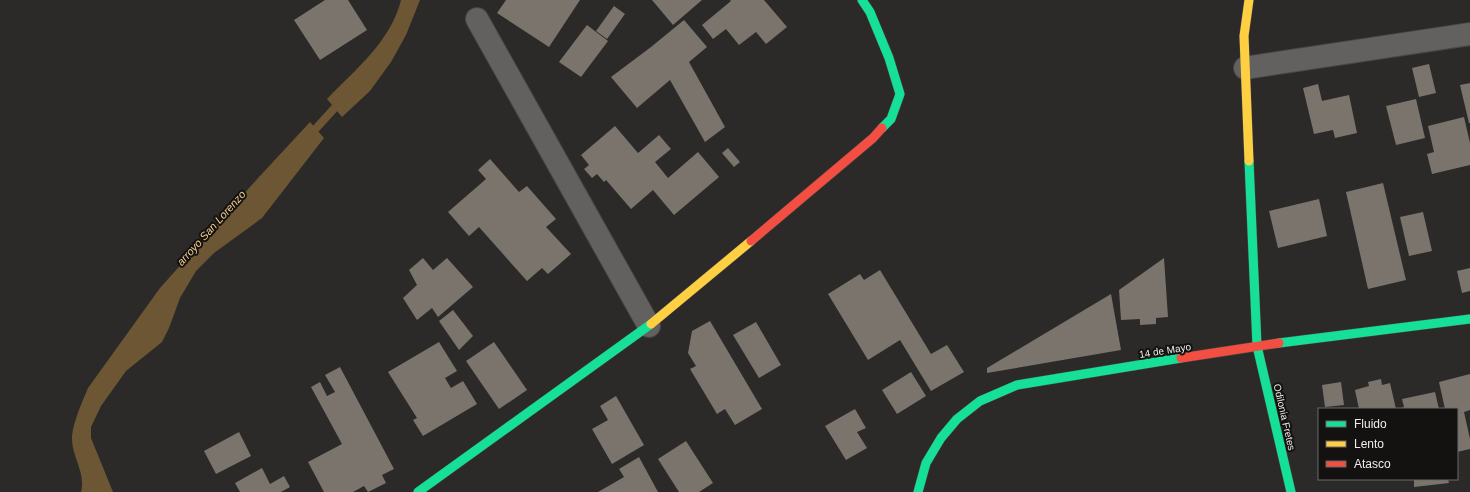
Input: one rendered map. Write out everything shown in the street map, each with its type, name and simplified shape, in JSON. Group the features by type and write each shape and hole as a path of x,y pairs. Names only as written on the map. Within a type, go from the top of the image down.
{"street":[{"path":"418,492 649,326 862,148 891,120 900,94 889,58 870,12 862,0"},
{"name":"Odilonia Fretes","path":"1249,0 1244,36 1257,346 1291,492"},
{"path":"477,19 649,326"},
{"path":"1245,68 1470,34"},
{"name":"14 de Mayo","path":"918,492 926,463 941,438 957,419 980,401 1017,385 1257,346 1470,319"}],"shaded area":[{"path":"401,0 420,0 406,35 391,62 370,91 342,117 327,99 360,66 381,42 396,15"},
{"path":"310,122 324,138 262,218 214,253 196,271 180,298 162,342 126,371 101,406 91,427 91,438 113,492 81,492 82,478 74,452 72,433 75,420 88,388 160,288"}],"building":[{"path":"325,0 348,0 367,30 320,60 294,20"},
{"path":"506,0 580,0 549,47 497,13"},
{"path":"652,0 702,0 673,25"},
{"path":"730,0 764,0 787,27 766,44 756,32 739,45 726,29 713,39 702,25 731,1"},
{"path":"614,6 625,14 607,39 596,31"},
{"path":"684,20 707,47 689,62 725,127 705,142 670,80 637,108 611,77"},
{"path":"587,25 608,41 581,77 559,62"},
{"path":"1429,64 1436,93 1419,97 1412,68"},
{"path":"1470,83 1470,123 1469,123 1460,85"},
{"path":"1318,84 1322,101 1349,95 1357,133 1335,138 1333,130 1314,134 1303,88"},
{"path":"1416,99 1425,138 1396,145 1386,106"},
{"path":"1464,117 1470,143 1470,165 1432,174 1427,154 1434,152 1428,126"},
{"path":"615,126 638,153 659,135 671,149 655,162 668,178 698,152 719,177 674,215 653,190 631,209 606,180 604,182 597,174 592,178 584,169 589,165 581,155"},
{"path":"728,148 740,162 734,167 722,153"},
{"path":"490,159 519,192 527,186 556,219 546,227 571,254 548,274 542,268 527,281 479,227 469,236 448,212 486,179 478,170"},
{"path":"1383,183 1406,280 1368,289 1346,192"},
{"path":"1319,199 1327,236 1278,248 1269,211"},
{"path":"1423,212 1432,251 1409,256 1400,217"},
{"path":"423,258 433,270 447,258 473,287 438,317 432,308 417,320 403,298 417,285 409,270"},
{"path":"1164,258 1168,317 1156,318 1156,324 1140,325 1140,319 1121,320 1119,290"},
{"path":"1470,268 1470,291 1462,293 1457,271"},
{"path":"880,270 931,354 947,345 964,372 931,391 900,340 868,360 828,294 860,274 864,280"},
{"path":"1111,294 1121,350 987,373 987,368"},
{"path":"453,310 473,336 459,350 439,321"},
{"path":"710,321 762,409 735,425 725,409 717,414 690,369 696,366 688,353 692,331"},
{"path":"756,322 781,365 759,378 733,335"},
{"path":"439,342 457,371 445,378 451,388 463,381 477,404 423,436 413,420 417,418 388,372"},
{"path":"494,342 527,390 499,409 466,361"},
{"path":"340,367 394,469 382,475 386,483 368,492 364,486 353,492 324,492 308,462 342,444 311,387 320,382 327,396 335,392 325,375"},
{"path":"911,372 926,396 897,414 882,390"},
{"path":"1470,374 1470,410 1464,412 1470,439 1470,449 1458,452 1458,408 1445,408 1439,382"},
{"path":"1381,379 1382,385 1390,383 1396,408 1359,408 1355,390 1369,386 1368,382"},
{"path":"1341,382 1344,405 1325,407 1322,385"},
{"path":"1435,392 1439,408 1402,408 1404,407 1402,399"},
{"path":"616,396 644,445 612,464 592,429 608,420 600,406"},
{"path":"855,409 866,428 857,432 867,448 846,460 825,426"},
{"path":"239,432 251,456 216,474 204,451"},
{"path":"686,441 713,483 699,492 679,492 658,459"},
{"path":"639,457 658,492 598,492 624,477 619,469"},
{"path":"262,468 270,484 284,476 290,487 281,492 240,492 235,483"},
{"path":"1414,480 1448,480 1449,483 1414,487"}],"waterway":[{"name":"arroyo San Lorenzo","path":"310,135 341,101"}],"traffic: fast":[{"path":"862,0 870,12 889,58 900,94 891,119 882,128"},
{"path":"1249,161 1257,346 1291,492"},
{"path":"1279,343 1470,319"},
{"path":"418,492 651,324"},
{"path":"918,492 926,463 941,438 957,419 980,401 1017,385 1181,358"}],"traffic: slow":[{"path":"1249,0 1244,36 1249,161"},
{"path":"651,324 751,241"}],"traffic: jam":[{"path":"751,241 873,138 882,128"},
{"path":"1181,358 1279,343"}]}
